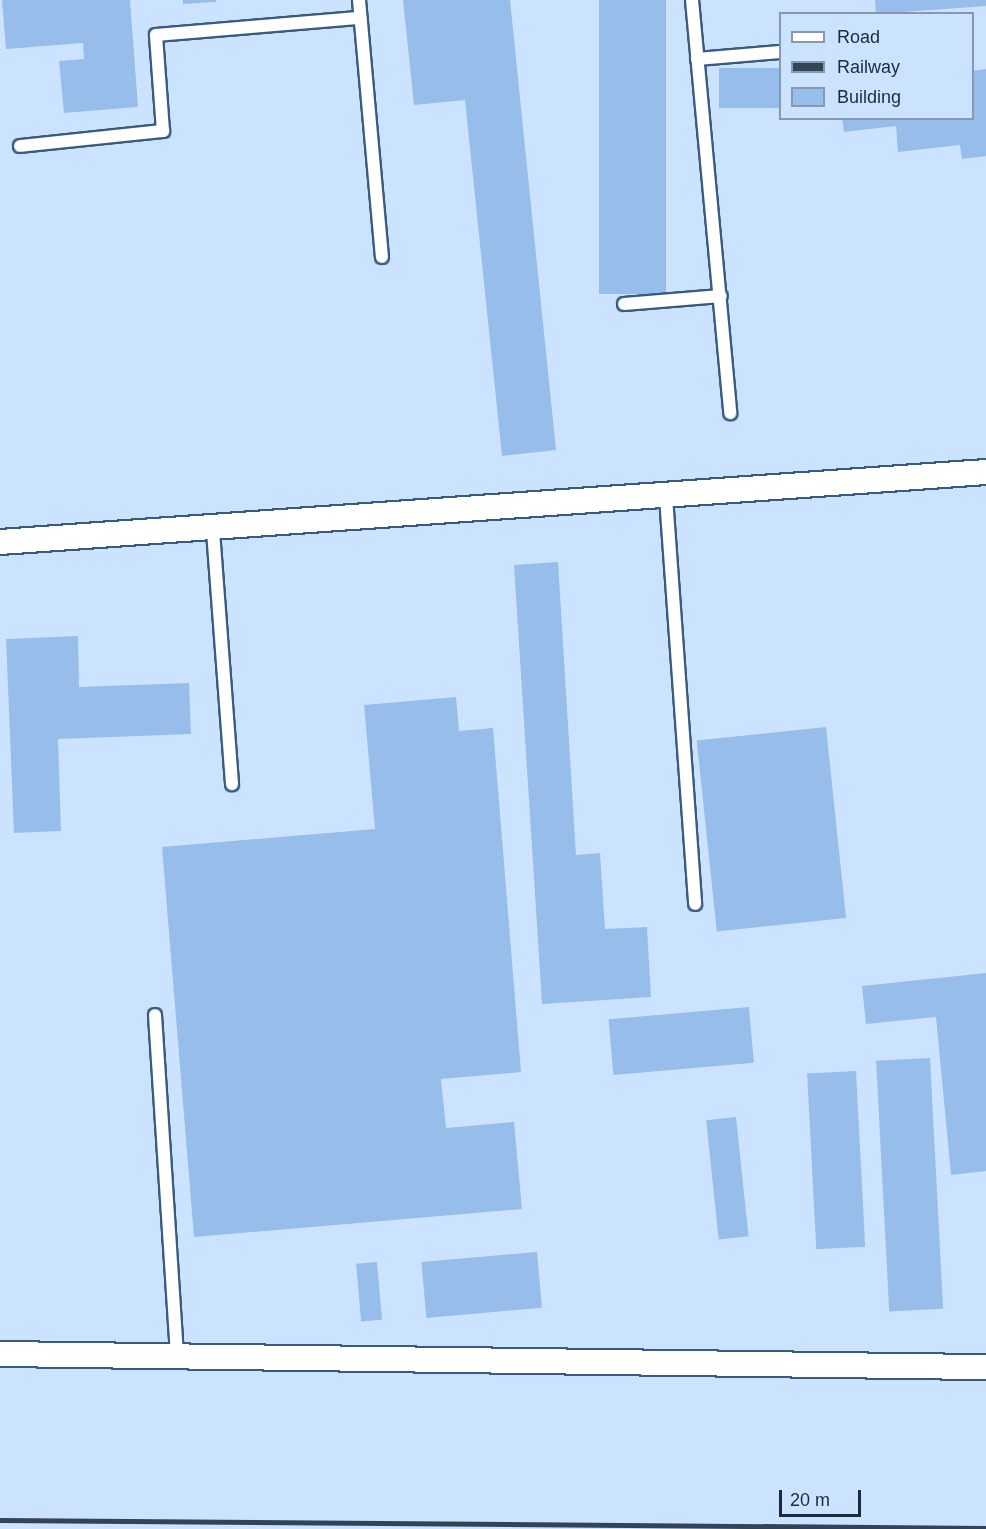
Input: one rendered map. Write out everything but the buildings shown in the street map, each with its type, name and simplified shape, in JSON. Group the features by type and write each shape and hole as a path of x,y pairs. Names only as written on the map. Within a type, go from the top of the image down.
{"street":[{"path":"0,542 213,531 986,472"},
{"path":"0,1354 986,1367"}],"lane":[{"path":"359,0 382,257"},
{"path":"692,0 730,413"},
{"path":"20,146 164,131 156,35 360,18"},
{"path":"697,59 779,52"},
{"path":"624,304 721,296"},
{"path":"666,497 695,904"},
{"path":"213,531 232,784"},
{"path":"155,1015 177,1357"}],"railway":[{"path":"0,1520 986,1528"}]}
